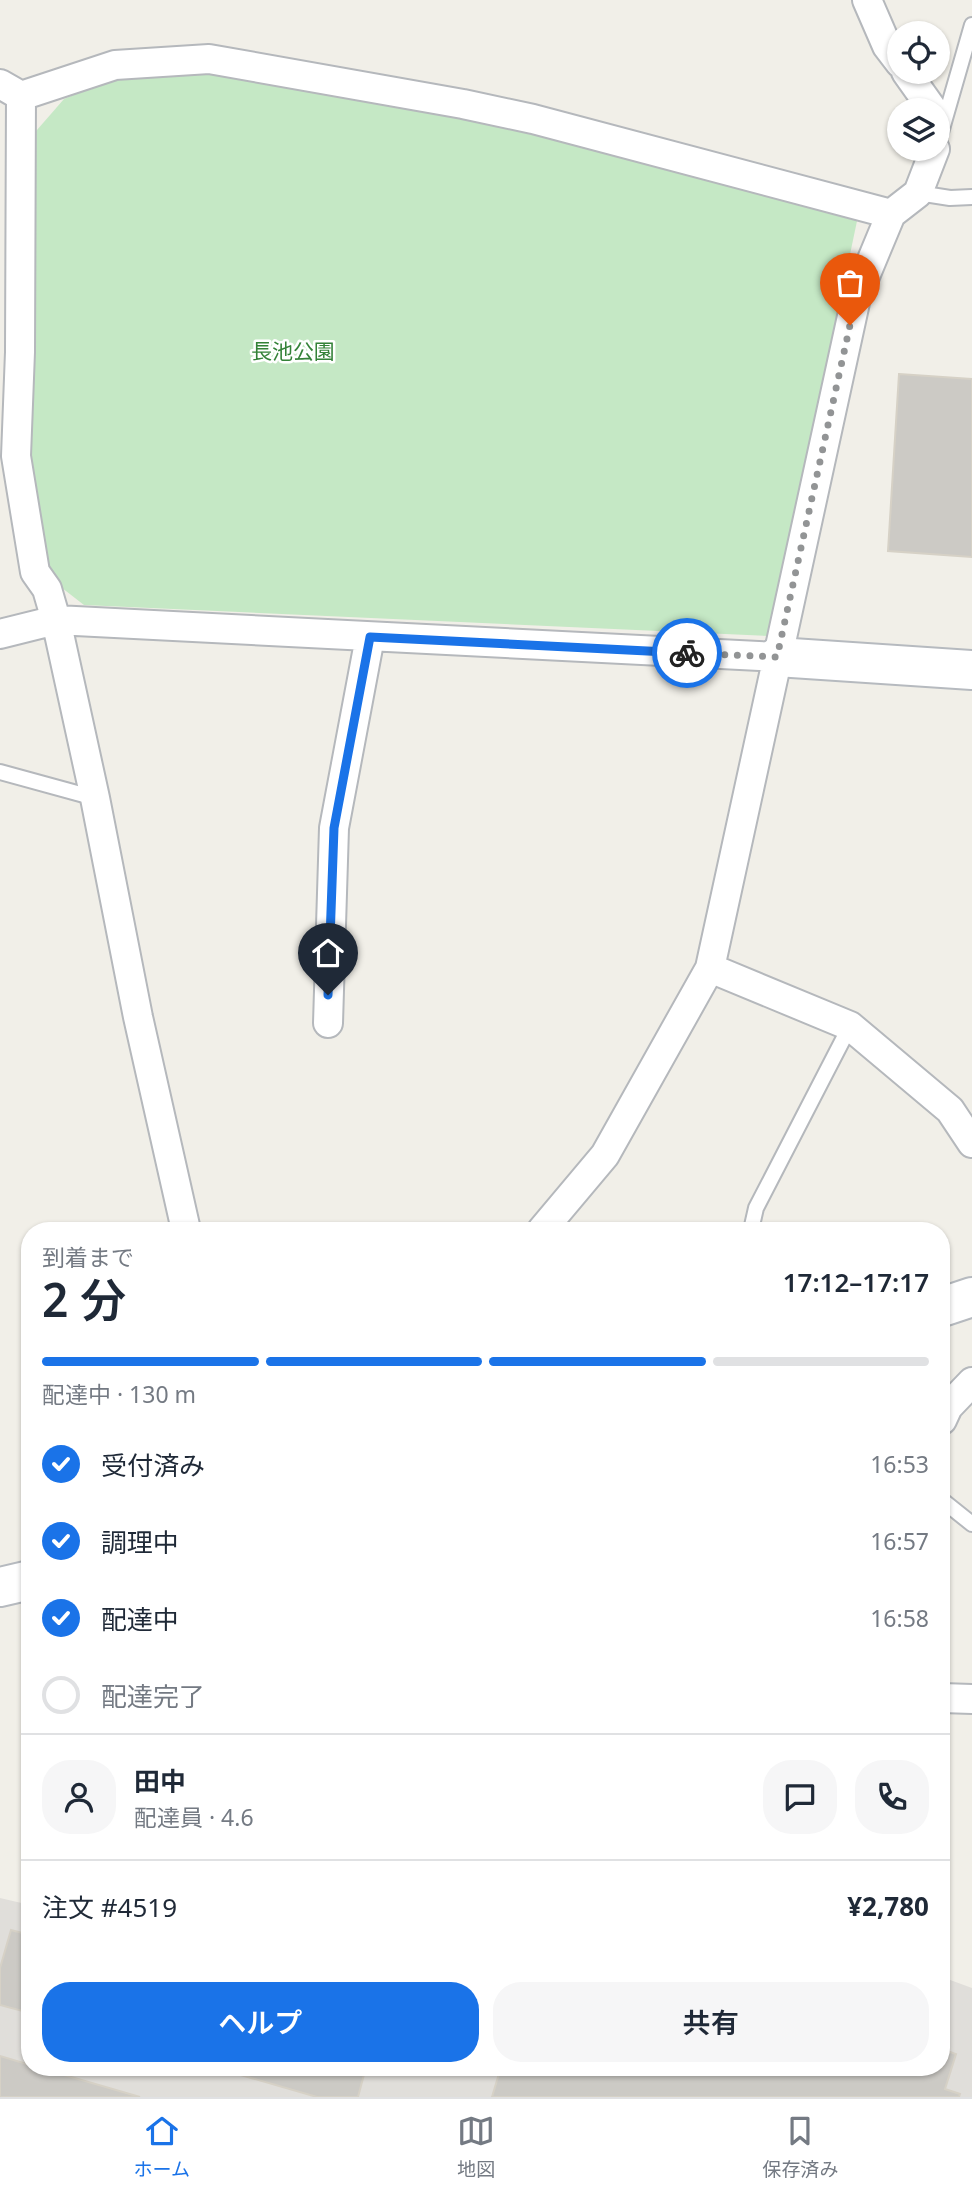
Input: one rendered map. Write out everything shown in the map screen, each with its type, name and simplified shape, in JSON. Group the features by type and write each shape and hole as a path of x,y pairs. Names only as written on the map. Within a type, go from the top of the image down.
{"street":[{"path":"867,0 887,46"},
{"path":"184,1222 138,1017 95,798 56,620 47,589 35,572 16,456 20,352 11,90 115,65 209,59 533,119 891,214"},
{"path":"549,1222 605,1155 709,968 856,298 891,214 918,193 928,161"},
{"path":"0,634 56,620 777,657 972,670"},
{"path":"328,1023 334,828 370,637"},
{"path":"709,968 850,1026 950,1110 972,1143"},
{"path":"950,1304 972,1297"},
{"path":"950,1405 972,1382"},
{"path":"0,1587 21,1582"},
{"path":"950,1698 972,1699"}],"lane":[{"path":"948,98 972,25"},
{"path":"918,193 950,198 972,197"},
{"path":"0,772 95,798"},
{"path":"753,1222 756,1208 850,1026"},
{"path":"950,1506 972,1524"}],"shaded area":[{"path":"0,1898 21,1903 21,2076 950,2076 950,1980 972,1988 972,2097 0,2097"}],"green space":[{"name":"長池公園","path":"209,70 440,111 533,132 857,221 770,636 84,605 44,574 25,456 30,138 64,99 117,77"}],"building":[{"path":"899,374 972,379 972,557 888,551"},
{"path":"11,1930 21,1933 21,2011 0,2005 0,1968"},
{"path":"950,2052 956,2054 950,2073"},
{"path":"0,2056 21,2062 21,2076 68,2076 140,2097 0,2097"},
{"path":"244,2076 364,2076 358,2097 317,2097"},
{"path":"498,2076 949,2076 945,2089 960,2094 959,2097 492,2097"}],"way so far":[{"path":"687,653 777,657 850,325"}],"route":[{"path":"328,995 334,828 370,637 687,653"}]}
